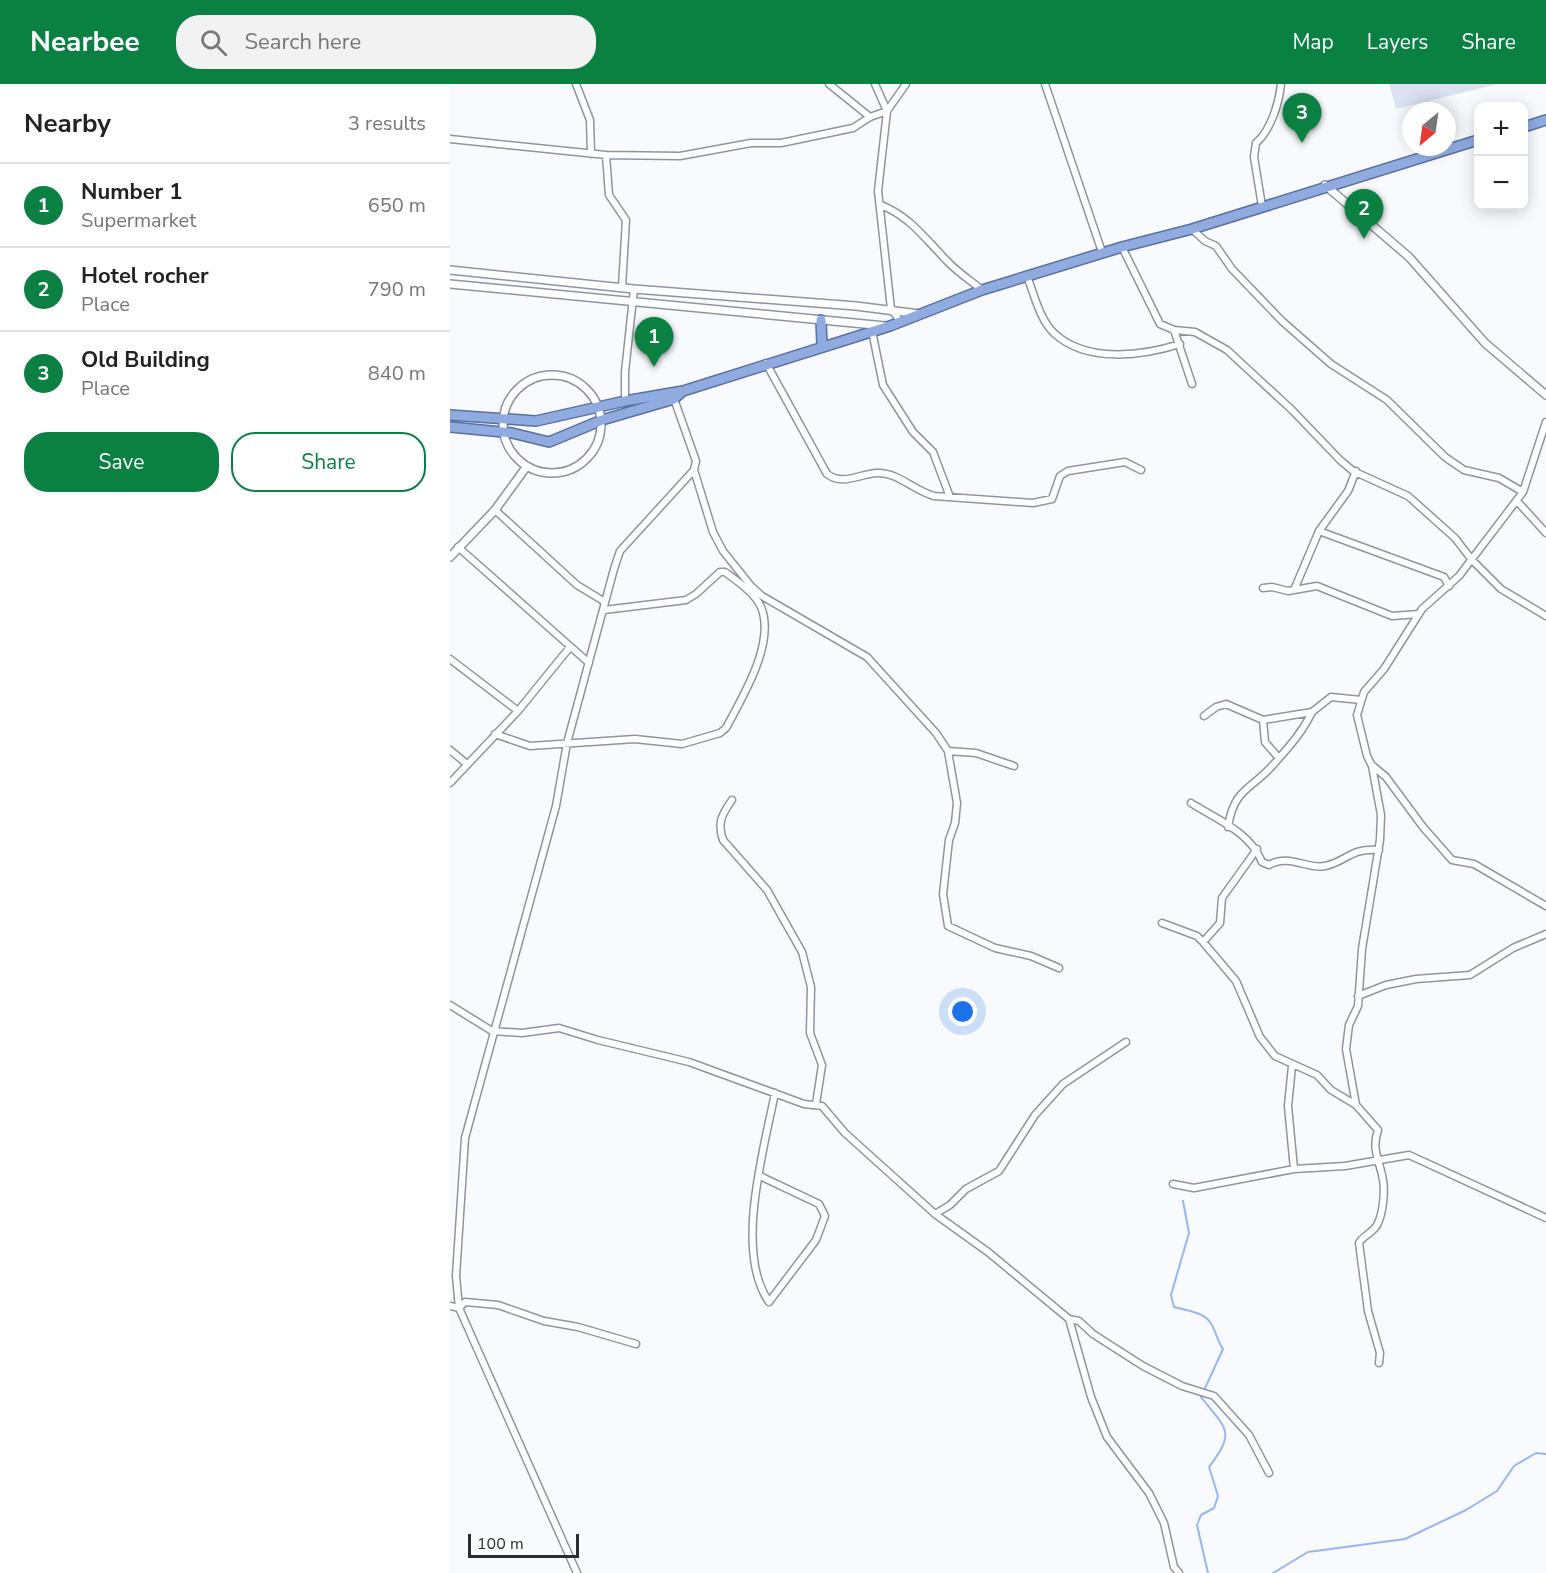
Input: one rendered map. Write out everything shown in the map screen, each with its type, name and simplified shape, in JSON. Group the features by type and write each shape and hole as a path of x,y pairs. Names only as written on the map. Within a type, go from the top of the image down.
{"highway":[{"path":"1528,126 1546,120"},
{"path":"450,427 504,431 549,442 683,391 822,345 890,326 982,290 1102,252 1192,229 1325,185 1474,141"},
{"path":"822,321 822,345"},
{"path":"450,415 536,421 626,400 673,395"},
{"path":"561,417 563,438"},
{"path":"536,421 537,440"}],"street":[{"path":"576,84 590,120 591,154"},
{"path":"829,84 870,117"},
{"path":"875,84 887,111"},
{"path":"901,322 891,309 878,191 887,111 906,84"},
{"path":"1045,84 1102,252"},
{"path":"1262,206 1254,158 1256,142 1264,136 1281,84"},
{"path":"450,139 591,154 680,156 751,143 781,143 853,128 870,117 887,111"},
{"path":"606,155 609,195 626,220 622,287"},
{"path":"1325,185 1409,257 1485,343 1546,396"},
{"path":"881,206 896,212 918,229 950,264 982,290"},
{"path":"1192,229 1204,241 1216,246 1232,269 1282,321 1331,364 1387,400 1445,457 1464,470 1499,478 1523,492"},
{"path":"1122,247 1157,320 1174,330 1195,332 1227,350 1292,410 1340,460 1356,471 1407,496 1455,538 1472,560 1501,589 1546,616"},
{"path":"450,270 634,289 891,309 922,314"},
{"path":"471,272 471,286"},
{"path":"1027,276 1053,332 1082,350 1116,354 1155,351 1180,344"},
{"path":"560,295 561,282"},
{"path":"450,284 890,326"},
{"path":"626,400 624,383 634,289"},
{"path":"674,305 676,291"},
{"path":"1174,330 1192,384"},
{"path":"872,331 884,386 913,432 933,452 950,497"},
{"path":"766,363 827,474 840,480 877,473 890,474 920,493 1045,503 1055,495 1060,477 1068,471 1125,462 1141,470"},
{"path":"542,376 564,377 574,381 591,395 598,406 602,420 598,444 580,465 554,474 527,466 513,454 504,431 504,420 514,394 521,386 542,376"},
{"path":"673,395 696,461 694,470 713,532 723,551 762,596 867,657 936,733 948,751 957,803 955,823 948,840 943,894 948,926 995,948 1031,957 1059,968"},
{"path":"1356,1105 1346,1049 1349,1025 1358,1006 1362,949 1379,850 1381,815 1372,766 1359,729 1357,715 1361,700 1364,692 1384,669 1424,606 1449,586 1472,560 1523,492 1546,422"},
{"path":"450,557 454,547 495,510 527,466"},
{"path":"577,1573 459,1308 456,1276 462,1152 492,1031 556,806 567,743 620,551 694,470"},
{"path":"1294,590 1319,531 1348,491 1356,471"},
{"path":"1517,501 1546,533"},
{"path":"495,510 577,585 605,602"},
{"path":"1319,531 1444,577 1449,586"},
{"path":"454,547 589,663"},
{"path":"495,734 530,746 635,739 682,744 720,733 726,728 758,666 762,640 761,607 750,593 725,572 715,576 686,600 604,610"},
{"path":"1263,588 1294,590 1317,586 1392,616 1419,614"},
{"path":"450,783 518,711 570,647"},
{"path":"450,659 518,711"},
{"path":"1228,826 1232,807 1239,793 1273,765 1302,733 1312,712 1331,697 1361,700"},
{"path":"1204,716 1216,707 1226,705 1263,720 1312,712"},
{"path":"1263,720 1265,742 1278,757"},
{"path":"450,750 467,764"},
{"path":"948,751 976,753 1014,766"},
{"path":"1372,766 1386,777 1423,827 1452,860 1474,864 1546,906"},
{"path":"732,800 722,814 720,830 723,840 766,890 802,952 811,987 810,1033 822,1065 816,1104"},
{"path":"1191,803 1245,835 1257,849 1262,862 1269,865 1277,860 1323,867 1360,849 1379,850"},
{"path":"1203,942 1220,923 1222,898 1257,849"},
{"path":"1162,923 1197,936 1203,942 1236,981 1262,1040 1275,1056 1292,1066 1317,1075 1331,1090 1356,1105 1378,1130 1375,1138 1375,1160 1384,1183 1379,1221 1359,1244 1368,1311 1380,1353 1379,1363"},
{"path":"1358,996 1386,985 1416,979 1470,975 1513,948 1546,934"},
{"path":"450,1005 492,1031 522,1033 559,1028 689,1062 804,1104 816,1104 827,1110 845,1133 934,1214 981,1246 1069,1319 1078,1321 1093,1334 1143,1366 1182,1386 1214,1396 1249,1435 1269,1473"},
{"path":"934,1214 950,1205 966,1190 999,1171 1035,1115 1063,1084 1126,1042"},
{"path":"1292,1066 1288,1106 1294,1169"},
{"path":"760,1176 819,1204 825,1216 816,1240 769,1302 760,1285 751,1237 760,1176 775,1093"},
{"path":"1173,1184 1194,1188 1294,1169 1333,1167 1415,1156 1429,1165 1546,1218"},
{"path":"459,1308 465,1302 483,1302 544,1321 578,1327 636,1344"},
{"path":"450,1306 459,1308"},
{"path":"1069,1319 1091,1397 1107,1437 1149,1494 1164,1523 1174,1567 1179,1573"}],"shaded area":[{"path":"1389,84 1498,84 1425,102 1402,102 1402,108 1396,109"}],"waterway":[{"path":"1183,1201 1189,1233 1171,1295 1174,1307 1194,1312 1207,1319 1223,1349 1201,1397 1225,1431 1223,1446 1209,1467 1218,1496 1214,1508 1201,1515 1197,1525 1208,1573"},
{"path":"1273,1573 1308,1552 1405,1539 1466,1510 1497,1491 1514,1466 1536,1453 1546,1454"}],"place":[{"name":"Old Building","path":"1302,143"},
{"name":"Hotel rocher","path":"1364,239"},
{"name":"Number 1","path":"654,367"}]}
